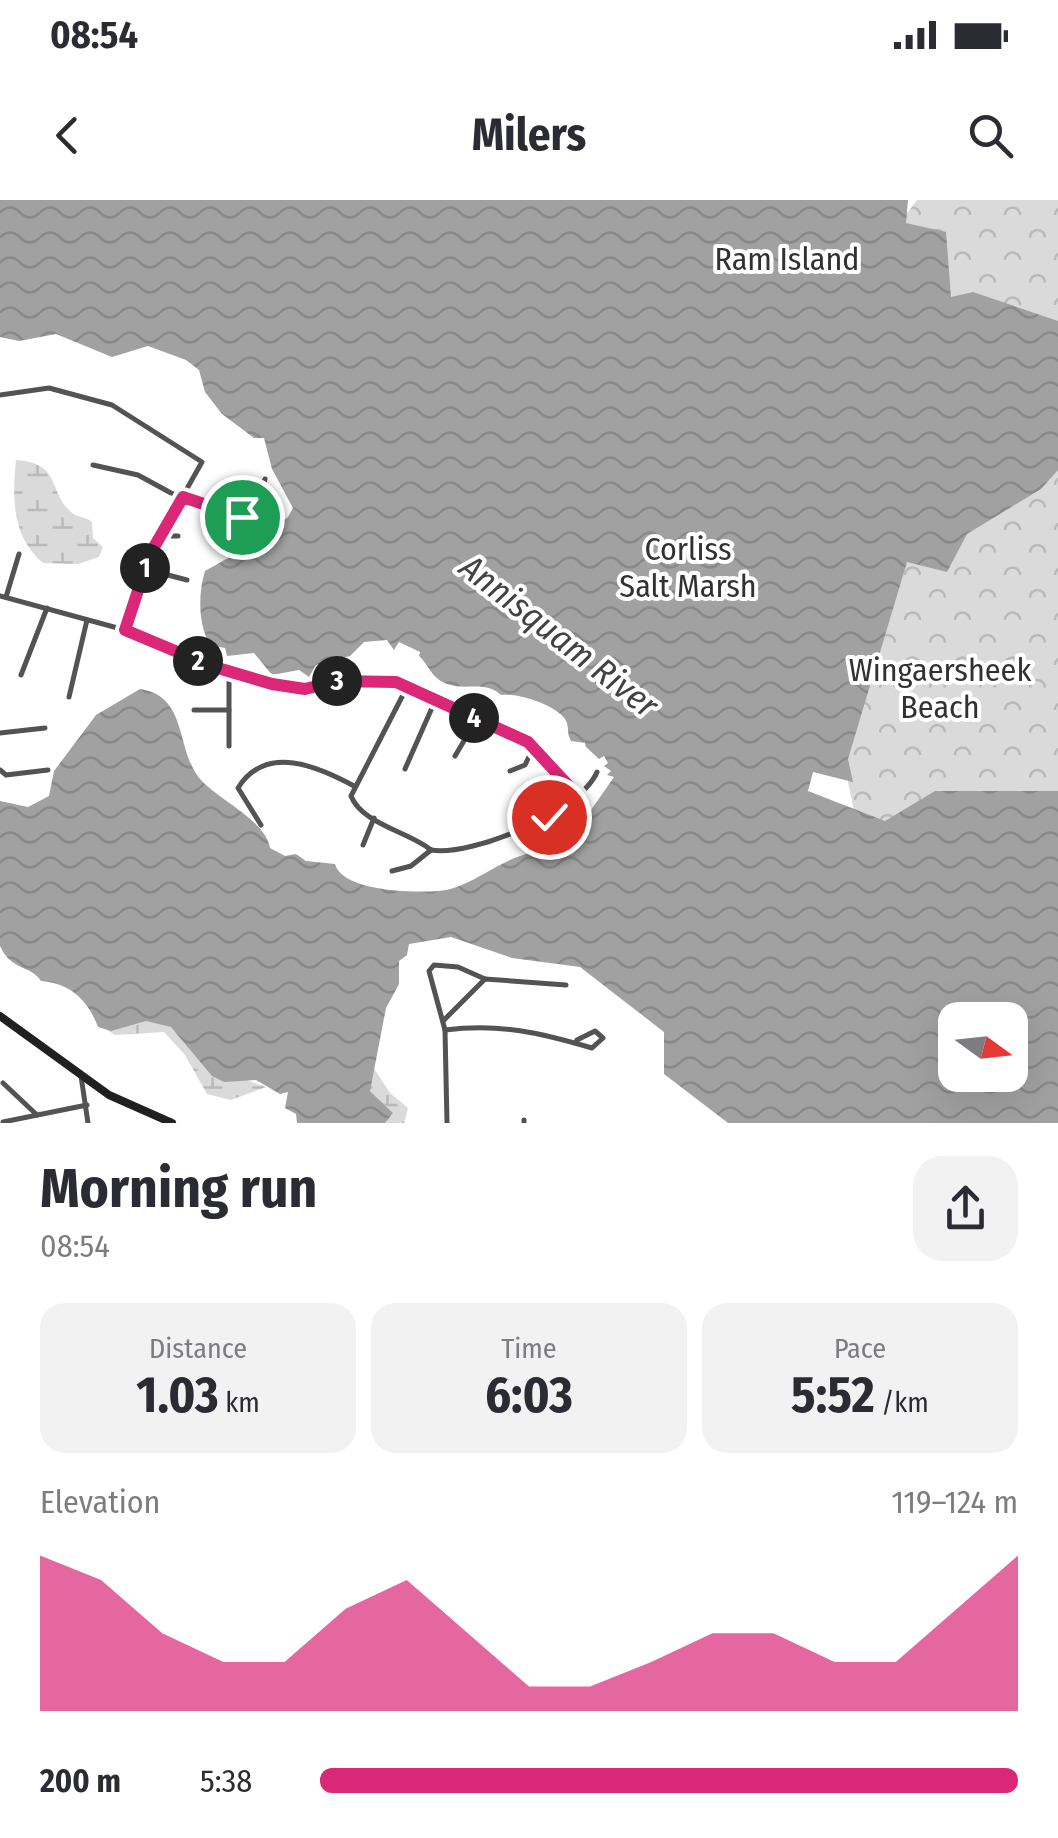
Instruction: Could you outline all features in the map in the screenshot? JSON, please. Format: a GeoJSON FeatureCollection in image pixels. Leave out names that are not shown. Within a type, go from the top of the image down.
{"type":"FeatureCollection","features":[{"type":"Feature","properties":{"kind":"main road"},"geometry":{"type":"LineString","coordinates":[[0,1016],[108,1095],[172,1123]]}},
{"type":"Feature","properties":{"kind":"street"},"geometry":{"type":"LineString","coordinates":[[0,395],[49,388],[112,406],[139,419],[202,462],[144,569],[125,630]]}},
{"type":"Feature","properties":{"kind":"street"},"geometry":{"type":"LineString","coordinates":[[93,465],[138,475],[183,497],[242,517],[257,505],[265,479]]}},
{"type":"Feature","properties":{"kind":"street"},"geometry":{"type":"LineString","coordinates":[[257,505],[272,519]]}},
{"type":"Feature","properties":{"kind":"street"},"geometry":{"type":"LineString","coordinates":[[160,536],[178,536]]}},
{"type":"Feature","properties":{"kind":"street"},"geometry":{"type":"LineString","coordinates":[[19,554],[3,597],[125,630],[228,672],[305,689],[352,680],[396,682],[534,746],[588,809]]}},
{"type":"Feature","properties":{"kind":"street"},"geometry":{"type":"LineString","coordinates":[[144,569],[187,580]]}},
{"type":"Feature","properties":{"kind":"street"},"geometry":{"type":"LineString","coordinates":[[21,675],[47,608]]}},
{"type":"Feature","properties":{"kind":"street"},"geometry":{"type":"LineString","coordinates":[[69,697],[87,620]]}},
{"type":"Feature","properties":{"kind":"street"},"geometry":{"type":"LineString","coordinates":[[228,672],[229,746]]}},
{"type":"Feature","properties":{"kind":"street"},"geometry":{"type":"LineString","coordinates":[[407,688],[354,786],[352,800],[374,818],[432,850]]}},
{"type":"Feature","properties":{"kind":"street"},"geometry":{"type":"LineString","coordinates":[[405,769],[435,701]]}},
{"type":"Feature","properties":{"kind":"street"},"geometry":{"type":"LineString","coordinates":[[194,710],[229,710]]}},
{"type":"Feature","properties":{"kind":"street"},"geometry":{"type":"LineString","coordinates":[[455,756],[477,719]]}},
{"type":"Feature","properties":{"kind":"street"},"geometry":{"type":"LineString","coordinates":[[0,734],[45,728]]}},
{"type":"Feature","properties":{"kind":"street"},"geometry":{"type":"LineString","coordinates":[[510,771],[525,765],[534,746]]}},
{"type":"Feature","properties":{"kind":"street"},"geometry":{"type":"LineString","coordinates":[[262,825],[238,788],[246,778],[273,764],[311,765],[354,786]]}},
{"type":"Feature","properties":{"kind":"street"},"geometry":{"type":"LineString","coordinates":[[0,770],[6,775],[48,770]]}},
{"type":"Feature","properties":{"kind":"street"},"geometry":{"type":"LineString","coordinates":[[392,870],[411,866],[432,850],[536,826],[578,796],[598,772]]}},
{"type":"Feature","properties":{"kind":"street"},"geometry":{"type":"LineString","coordinates":[[363,845],[374,818]]}},
{"type":"Feature","properties":{"kind":"street"},"geometry":{"type":"LineString","coordinates":[[447,1123],[444,1020],[429,975],[434,966],[458,967],[486,979],[528,978],[566,985]]}},
{"type":"Feature","properties":{"kind":"street"},"geometry":{"type":"LineString","coordinates":[[444,1020],[486,979]]}},
{"type":"Feature","properties":{"kind":"street"},"geometry":{"type":"LineString","coordinates":[[445,1030],[500,1026],[577,1040],[592,1048],[603,1038],[594,1031],[577,1040]]}},
{"type":"Feature","properties":{"kind":"street"},"geometry":{"type":"LineString","coordinates":[[81,1076],[88,1123]]}},
{"type":"Feature","properties":{"kind":"street"},"geometry":{"type":"LineString","coordinates":[[3,1084],[37,1115]]}},
{"type":"Feature","properties":{"kind":"street"},"geometry":{"type":"LineString","coordinates":[[3,1122],[86,1105]]}},
{"type":"Feature","properties":{"kind":"green space","name":"Wingaersheek Beach"},"geometry":{"type":"Polygon","coordinates":[[[917,200],[1058,200],[1058,810],[858,829],[766,399],[917,200]]]}},
{"type":"Feature","properties":{"kind":"green space"},"geometry":{"type":"Polygon","coordinates":[[[16,460],[31,462],[48,472],[71,512],[92,522],[93,538],[103,547],[99,557],[78,564],[43,563],[33,553],[16,516],[16,460]]]}},
{"type":"Feature","properties":{"kind":"green space"},"geometry":{"type":"Polygon","coordinates":[[[148,1019],[164,1019],[224,1082],[241,1078],[266,1087],[231,1100],[207,1094],[185,1055],[164,1032],[115,1035],[107,1030],[148,1019]]]}},
{"type":"Feature","properties":{"kind":"green space"},"geometry":{"type":"Polygon","coordinates":[[[373,1067],[390,1093],[408,1108],[404,1123],[385,1123],[392,1112],[368,1089],[373,1067]]]}},
{"type":"Feature","properties":{"kind":"water","name":"Annisquam River"},"geometry":{"type":"Polygon","coordinates":[[[0,200],[908,200],[906,223],[946,232],[951,297],[973,292],[1058,321],[1058,470],[1041,489],[967,534],[947,572],[907,562],[848,759],[853,782],[813,772],[808,791],[885,821],[935,791],[1058,791],[1058,1123],[728,1123],[664,1074],[664,1032],[580,967],[512,958],[451,937],[409,944],[407,955],[399,961],[399,984],[386,1008],[370,1091],[393,1113],[385,1123],[297,1123],[296,1114],[285,1108],[288,1092],[280,1094],[256,1080],[224,1082],[212,1076],[171,1027],[146,1021],[111,1031],[98,1027],[77,995],[61,985],[41,981],[10,960],[0,946],[0,801],[28,807],[49,796],[54,771],[96,715],[140,689],[167,702],[201,780],[251,820],[267,838],[270,848],[285,856],[296,854],[306,861],[335,864],[350,880],[379,888],[438,891],[468,882],[527,854],[561,854],[578,830],[583,831],[588,825],[584,820],[614,777],[607,775],[611,771],[604,766],[608,763],[604,756],[599,759],[585,743],[571,741],[565,719],[553,709],[488,688],[447,684],[434,675],[420,652],[399,642],[394,650],[387,640],[364,642],[350,656],[316,665],[309,677],[299,670],[272,675],[254,653],[227,656],[225,648],[210,645],[200,609],[205,571],[253,544],[288,517],[293,508],[272,469],[264,438],[254,438],[222,414],[205,392],[199,370],[186,360],[148,346],[112,357],[56,334],[19,341],[0,337],[0,200]]]}},
{"type":"Feature","properties":{"kind":"route"},"geometry":{"type":"LineString","coordinates":[[242,517],[183,497],[150,554],[125,630],[211,666],[272,684],[305,689],[337,681],[396,682],[534,746],[578,796],[549,817]]}},
{"type":"Feature","properties":{"kind":"park label","name":"Ram Island"},"geometry":{"type":"Point","coordinates":[787,259]}},
{"type":"Feature","properties":{"kind":"park label","name":"Corliss Salt Marsh"},"geometry":{"type":"Point","coordinates":[688,568]}}]}
